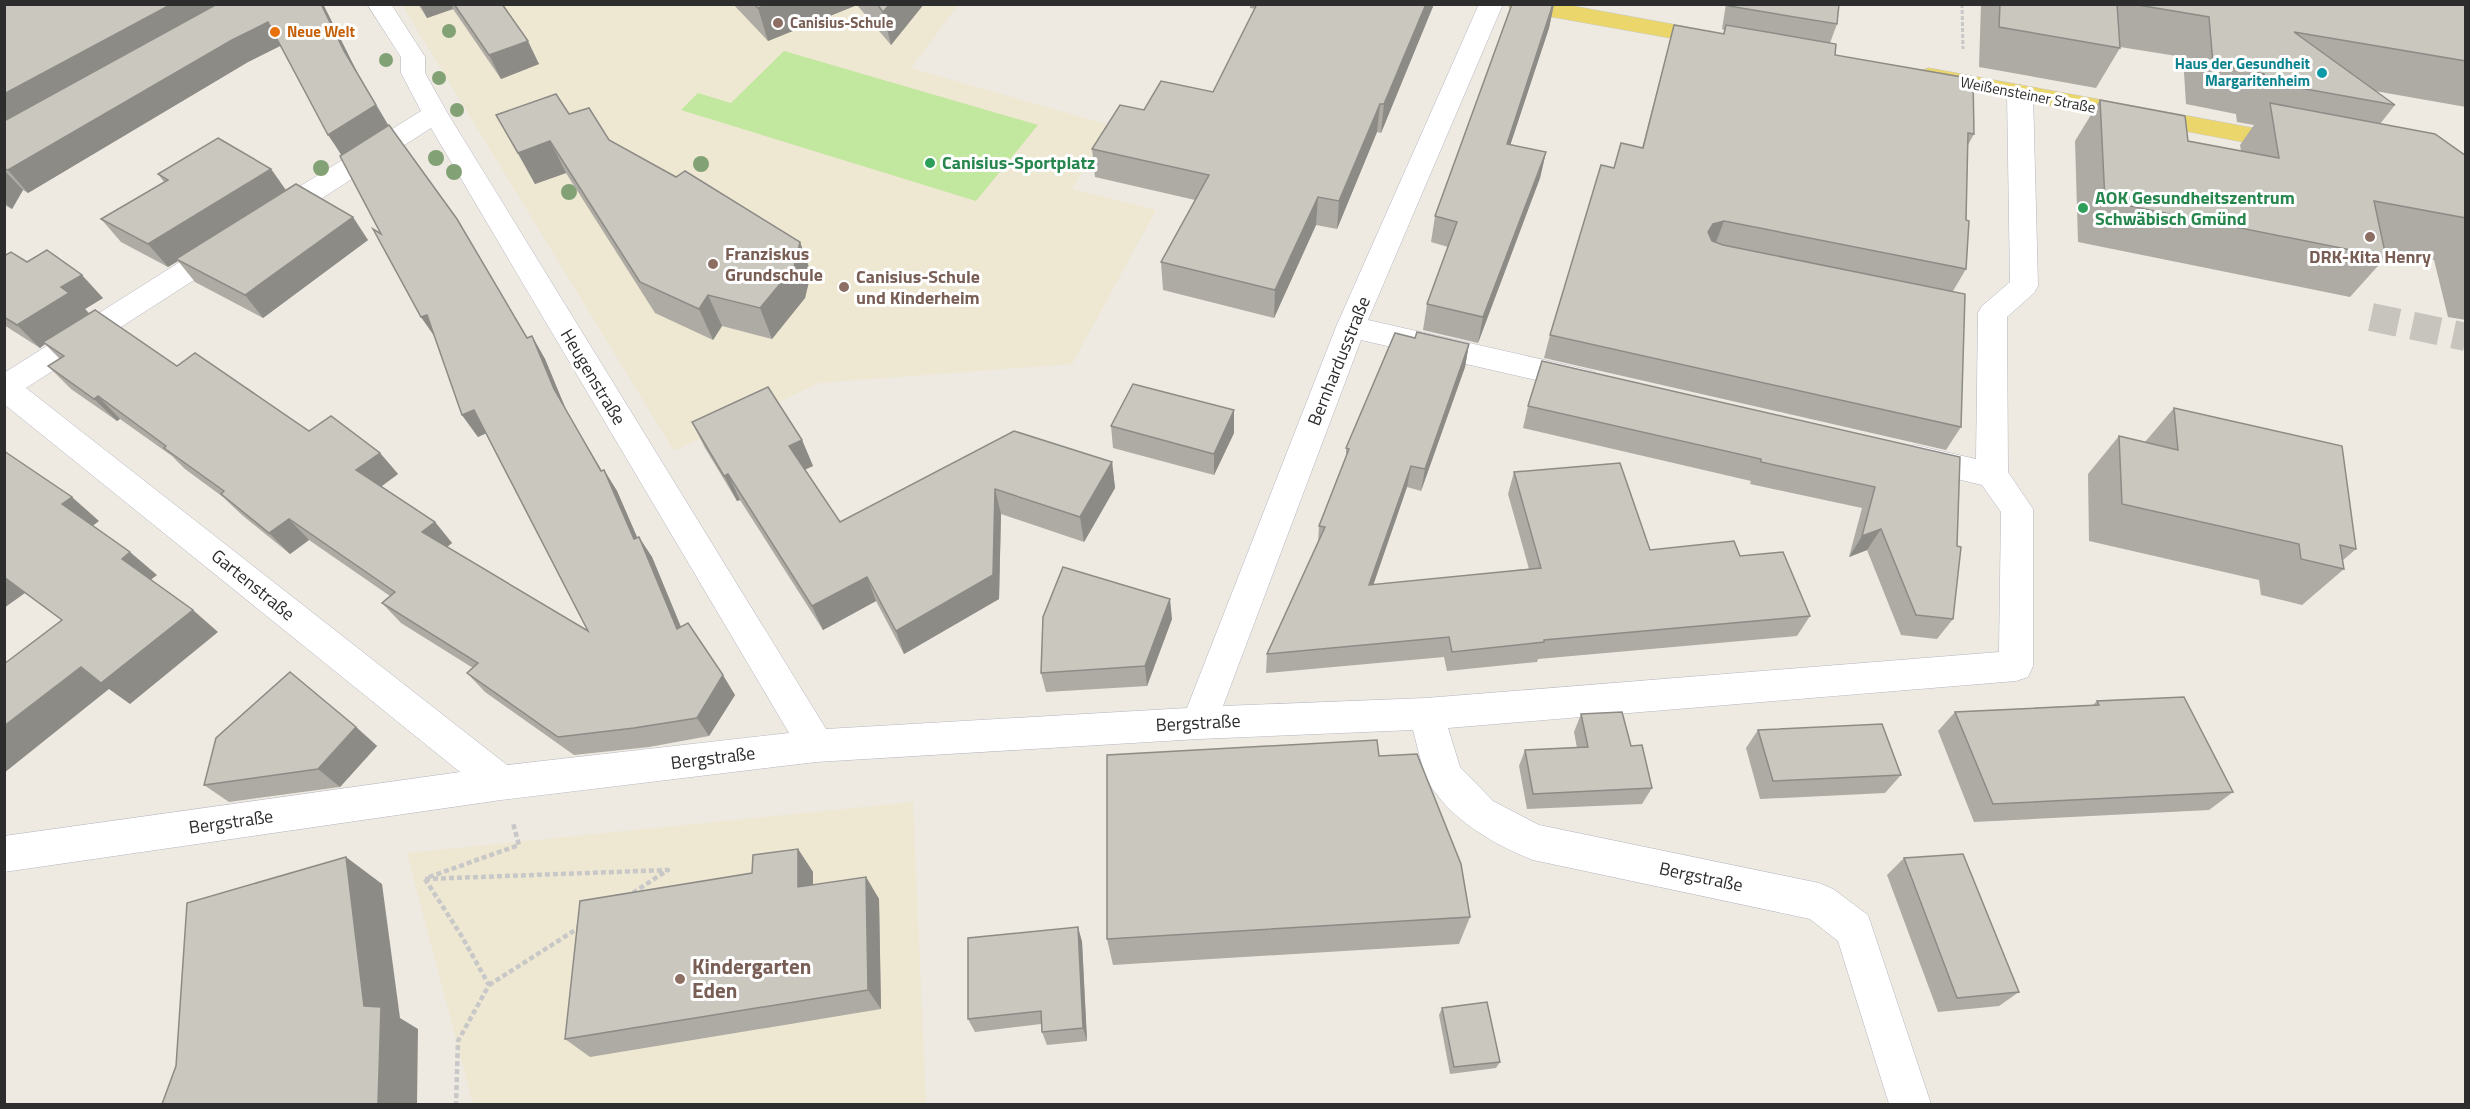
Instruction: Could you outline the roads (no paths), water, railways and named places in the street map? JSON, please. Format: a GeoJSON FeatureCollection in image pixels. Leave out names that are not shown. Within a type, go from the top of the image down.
{"type":"FeatureCollection","features":[{"type":"Feature","properties":{"kind":"main road"},"geometry":{"type":"LineString","coordinates":[[1519,4],[1741,43]]}},
{"type":"Feature","properties":{"kind":"main road","name":"Weißensteiner Straße"},"geometry":{"type":"LineString","coordinates":[[1905,72],[2313,147]]}},
{"type":"Feature","properties":{"kind":"street","name":"Heugenstraße"},"geometry":{"type":"LineString","coordinates":[[379,4],[413,57],[413,73],[435,114],[816,746]]}},
{"type":"Feature","properties":{"kind":"street","name":"Bernhardusstraße"},"geometry":{"type":"LineString","coordinates":[[1199,723],[1352,327],[1491,4]]}},
{"type":"Feature","properties":{"kind":"street"},"geometry":{"type":"LineString","coordinates":[[1887,451],[1992,475],[1981,311],[2024,286],[2020,93]]}},
{"type":"Feature","properties":{"kind":"street"},"geometry":{"type":"LineString","coordinates":[[5,387],[435,114]]}},
{"type":"Feature","properties":{"kind":"street"},"geometry":{"type":"LineString","coordinates":[[1352,327],[1608,386]]}},
{"type":"Feature","properties":{"kind":"street","name":"Gartenstraße"},"geometry":{"type":"LineString","coordinates":[[5,387],[501,783]]}},
{"type":"Feature","properties":{"kind":"street","name":"Bergstraße"},"geometry":{"type":"LineString","coordinates":[[4,854],[501,783],[816,746],[1199,723],[1426,714],[2016,666],[2017,509],[1992,475]]}},
{"type":"Feature","properties":{"kind":"street","name":"Bergstraße"},"geometry":{"type":"LineString","coordinates":[[1426,714],[1445,776],[1480,813],[1533,842],[1819,902],[1854,929],[1910,1104]]}},
{"type":"Feature","properties":{"kind":"tunnel"},"geometry":{"type":"LineString","coordinates":[[2371,317],[2466,337]]}},
{"type":"Feature","properties":{"kind":"place","name":"Canisius-Schule"},"geometry":{"type":"Point","coordinates":[778,23]}},
{"type":"Feature","properties":{"kind":"place","name":"Neue Welt"},"geometry":{"type":"Point","coordinates":[275,32]}},
{"type":"Feature","properties":{"kind":"place","name":"Haus der Gesundheit Margaritenheim"},"geometry":{"type":"Point","coordinates":[2322,73]}},
{"type":"Feature","properties":{"kind":"place","name":"Canisius-Sportplatz"},"geometry":{"type":"Point","coordinates":[930,163]}},
{"type":"Feature","properties":{"kind":"place","name":"AOK Gesundheitszentrum Schwäbisch Gmünd"},"geometry":{"type":"Point","coordinates":[2083,208]}},
{"type":"Feature","properties":{"kind":"place","name":"DRK-Kita Henry"},"geometry":{"type":"Point","coordinates":[2370,237]}},
{"type":"Feature","properties":{"kind":"place","name":"Franziskus Grundschule"},"geometry":{"type":"Point","coordinates":[713,264]}},
{"type":"Feature","properties":{"kind":"place","name":"Canisius-Schule und Kinderheim"},"geometry":{"type":"Point","coordinates":[844,287]}},
{"type":"Feature","properties":{"kind":"place","name":"Kindergarten Eden"},"geometry":{"type":"Point","coordinates":[680,979]}}]}
